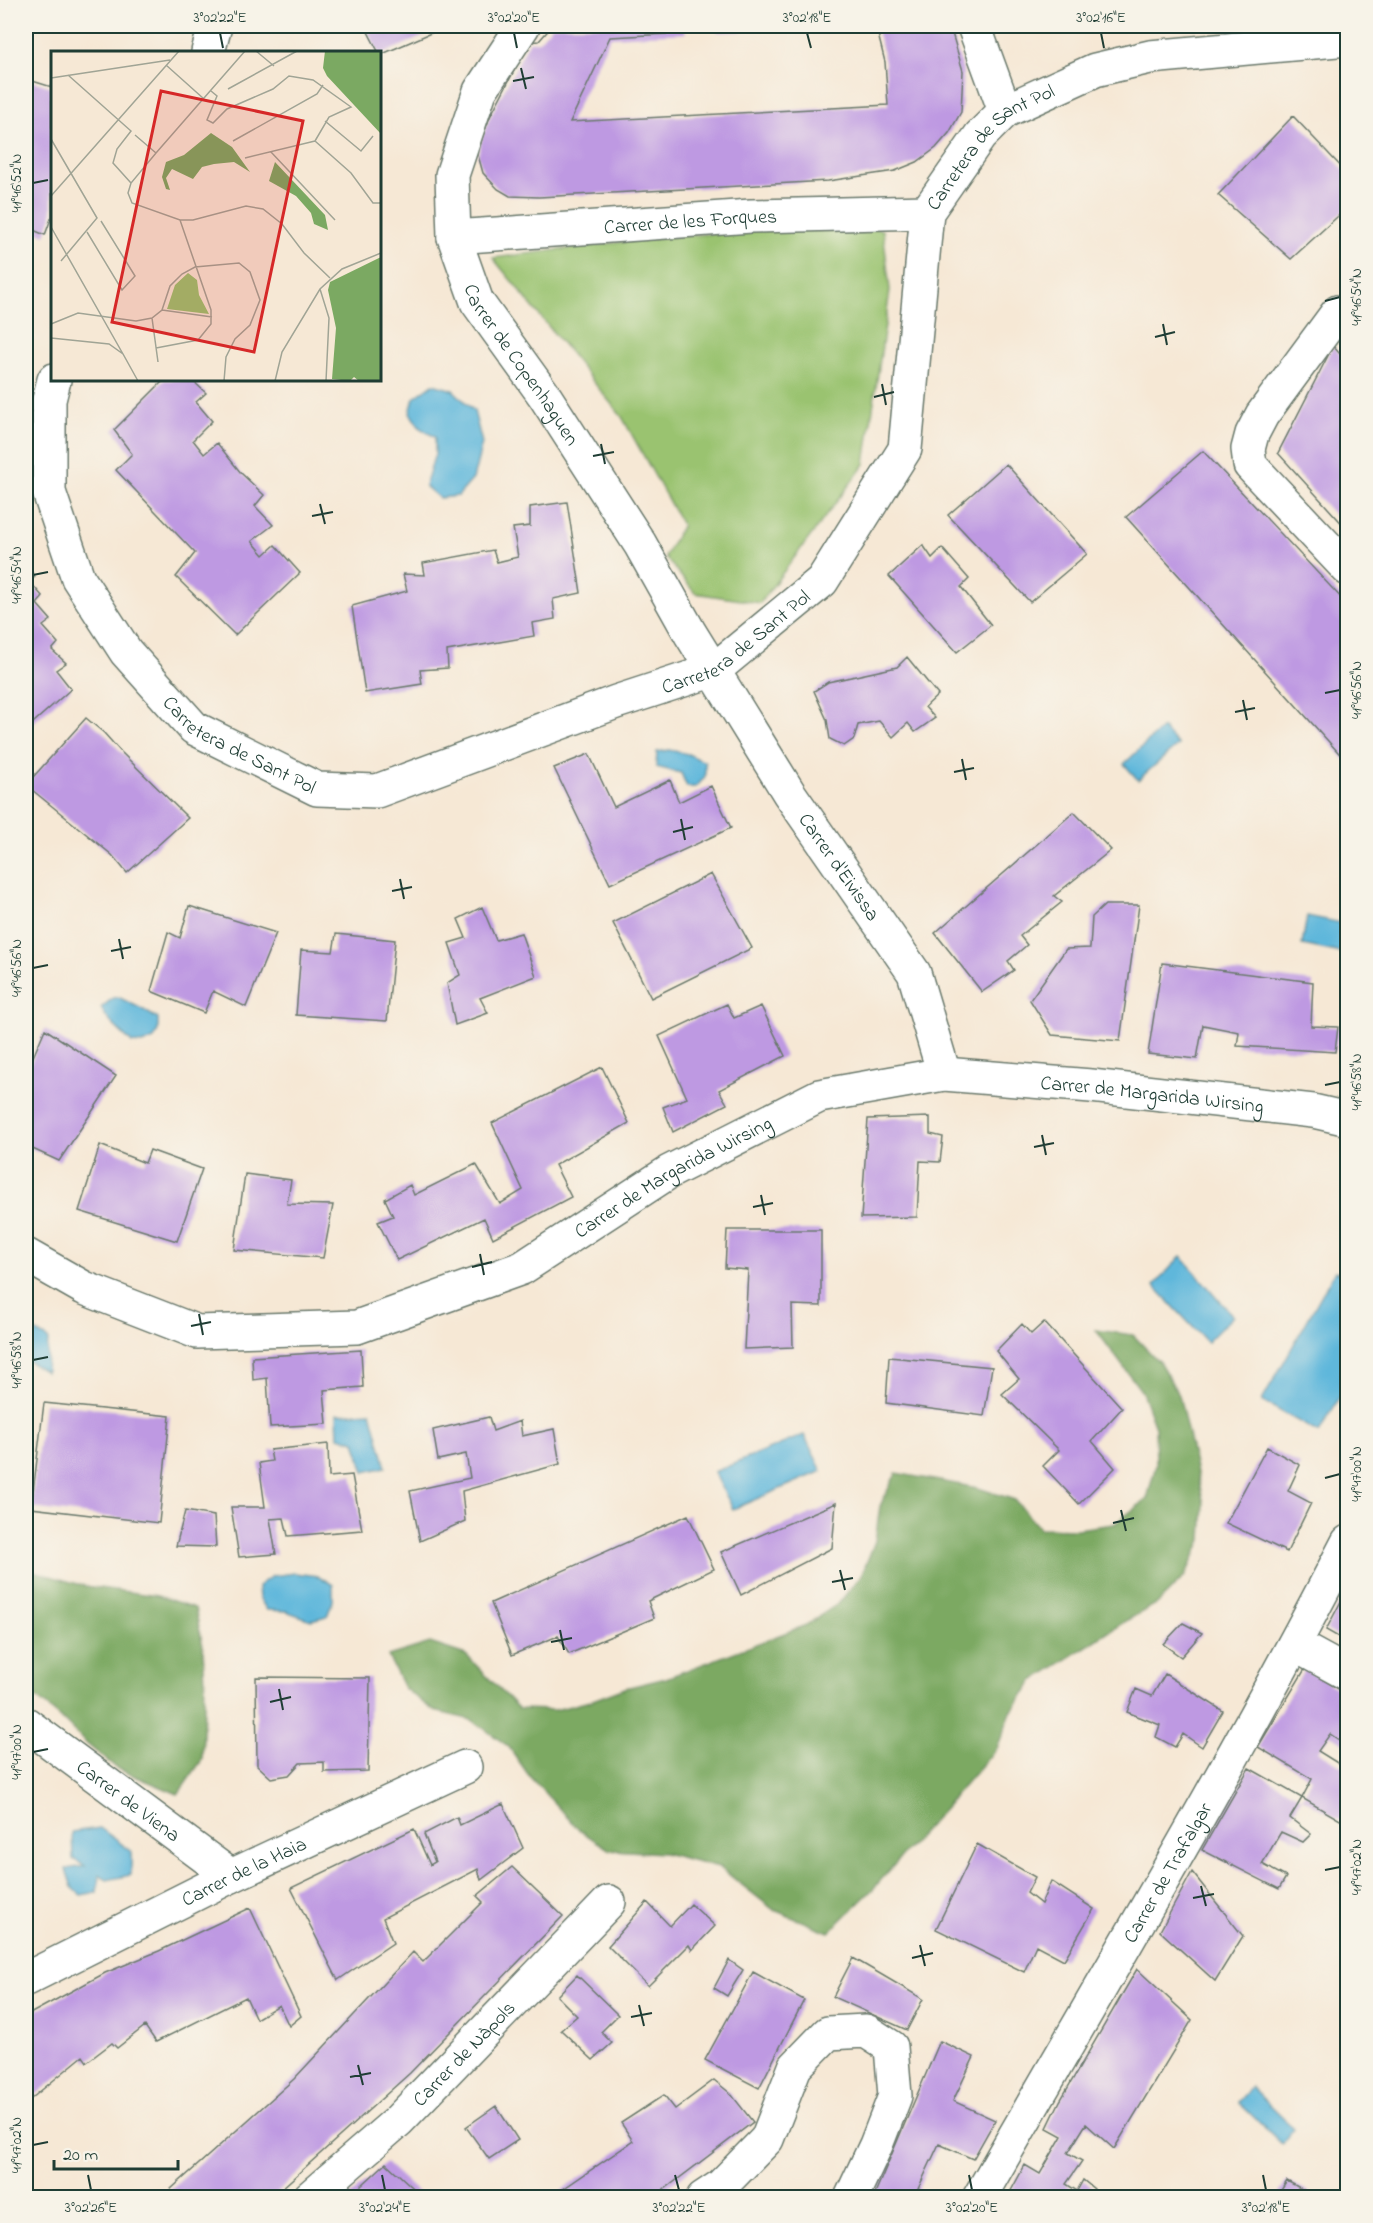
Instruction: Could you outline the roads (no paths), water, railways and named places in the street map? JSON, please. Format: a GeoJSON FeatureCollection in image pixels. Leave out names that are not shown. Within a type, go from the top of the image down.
{"type":"FeatureCollection","features":[{"type":"Feature","properties":{"kind":"street"},"geometry":{"type":"LineString","coordinates":[[208,51],[215,26]]}},
{"type":"Feature","properties":{"kind":"street","name":"Carrer de Copenhaguen"},"geometry":{"type":"LineString","coordinates":[[523,26],[480,91],[452,175],[454,237],[477,302],[544,395],[627,524],[714,670]]}},
{"type":"Feature","properties":{"kind":"street"},"geometry":{"type":"LineString","coordinates":[[974,26],[1005,111]]}},
{"type":"Feature","properties":{"kind":"street","name":"Carretera de Sant Pol"},"geometry":{"type":"LineString","coordinates":[[54,381],[49,400],[49,492],[78,578],[126,652],[194,728],[317,789],[377,790],[605,706],[714,670],[822,581],[905,449],[927,212],[980,136],[1005,111],[1095,70],[1150,57],[1347,39]]}},
{"type":"Feature","properties":{"kind":"street","name":"Carrer de les Forques"},"geometry":{"type":"LineString","coordinates":[[454,237],[751,216],[927,212]]}},
{"type":"Feature","properties":{"kind":"street"},"geometry":{"type":"LineString","coordinates":[[1347,322],[1338,312],[1262,414],[1248,448],[1250,465],[1347,569]]}},
{"type":"Feature","properties":{"kind":"street","name":"Carrer d'Eivissa"},"geometry":{"type":"LineString","coordinates":[[714,670],[789,793],[914,973],[944,1074]]}},
{"type":"Feature","properties":{"kind":"street","name":"Carrer de Margarida Wirsing"},"geometry":{"type":"LineString","coordinates":[[26,1255],[84,1288],[197,1332],[357,1327],[522,1268],[669,1172],[819,1096],[944,1074],[1103,1087],[1313,1111],[1347,1119]]}},
{"type":"Feature","properties":{"kind":"street","name":"Carrer de Trafalgar"},"geometry":{"type":"LineString","coordinates":[[979,2198],[1182,1847],[1294,1645],[1347,1542]]}},
{"type":"Feature","properties":{"kind":"street"},"geometry":{"type":"LineString","coordinates":[[1294,1645],[1347,1674]]}},
{"type":"Feature","properties":{"kind":"street","name":"Carrer de Viena"},"geometry":{"type":"LineString","coordinates":[[26,1724],[231,1876]]}},
{"type":"Feature","properties":{"kind":"street","name":"Carrer de la Haia"},"geometry":{"type":"LineString","coordinates":[[26,1980],[231,1876],[465,1767]]}},
{"type":"Feature","properties":{"kind":"street","name":"Carrer de Nàpols"},"geometry":{"type":"LineString","coordinates":[[309,2198],[398,2121],[609,1902]]}},
{"type":"Feature","properties":{"kind":"street"},"geometry":{"type":"LineString","coordinates":[[704,2198],[721,2186],[767,2139],[795,2067],[828,2033],[866,2031],[891,2047],[895,2096],[876,2145],[851,2198]]}},
{"type":"Feature","properties":{"kind":"water"},"geometry":{"type":"Polygon","coordinates":[[[433,384],[453,390],[474,411],[482,443],[473,479],[458,496],[439,498],[425,486],[435,454],[435,437],[420,428],[410,413],[414,398],[433,384]]]}},
{"type":"Feature","properties":{"kind":"water"},"geometry":{"type":"Polygon","coordinates":[[[1162,728],[1178,745],[1138,780],[1124,764],[1162,728]]]}},
{"type":"Feature","properties":{"kind":"water"},"geometry":{"type":"Polygon","coordinates":[[[669,750],[688,754],[705,762],[705,777],[696,787],[687,787],[681,773],[656,767],[657,752],[669,750]]]}},
{"type":"Feature","properties":{"kind":"water"},"geometry":{"type":"Polygon","coordinates":[[[1307,916],[1347,924],[1347,957],[1346,954],[1302,945],[1307,916]]]}},
{"type":"Feature","properties":{"kind":"water"},"geometry":{"type":"Polygon","coordinates":[[[118,997],[158,1019],[158,1030],[154,1039],[142,1044],[132,1043],[111,1023],[101,1008],[113,998],[118,997]]]}},
{"type":"Feature","properties":{"kind":"water"},"geometry":{"type":"Polygon","coordinates":[[[1181,1256],[1233,1316],[1207,1342],[1154,1286],[1181,1256]]]}},
{"type":"Feature","properties":{"kind":"water"},"geometry":{"type":"Polygon","coordinates":[[[1335,1271],[1347,1278],[1347,1384],[1319,1433],[1262,1401],[1335,1271]]]}},
{"type":"Feature","properties":{"kind":"water"},"geometry":{"type":"Polygon","coordinates":[[[26,1326],[48,1339],[46,1372],[26,1360],[26,1326]]]}},
{"type":"Feature","properties":{"kind":"water"},"geometry":{"type":"Polygon","coordinates":[[[371,1412],[386,1467],[364,1472],[355,1441],[338,1437],[337,1414],[371,1412]]]}},
{"type":"Feature","properties":{"kind":"water"},"geometry":{"type":"Polygon","coordinates":[[[804,1435],[822,1471],[733,1509],[714,1472],[804,1435]]]}},
{"type":"Feature","properties":{"kind":"water"},"geometry":{"type":"Polygon","coordinates":[[[295,1573],[319,1576],[333,1585],[333,1601],[327,1616],[311,1620],[286,1611],[267,1610],[259,1598],[258,1586],[272,1576],[295,1573]]]}},
{"type":"Feature","properties":{"kind":"water"},"geometry":{"type":"Polygon","coordinates":[[[100,1828],[131,1851],[131,1875],[107,1880],[99,1875],[97,1892],[81,1895],[72,1887],[66,1869],[85,1866],[73,1859],[72,1832],[100,1828]]]}},
{"type":"Feature","properties":{"kind":"water"},"geometry":{"type":"Polygon","coordinates":[[[1251,2087],[1294,2129],[1282,2144],[1238,2102],[1251,2087]]]}}]}
